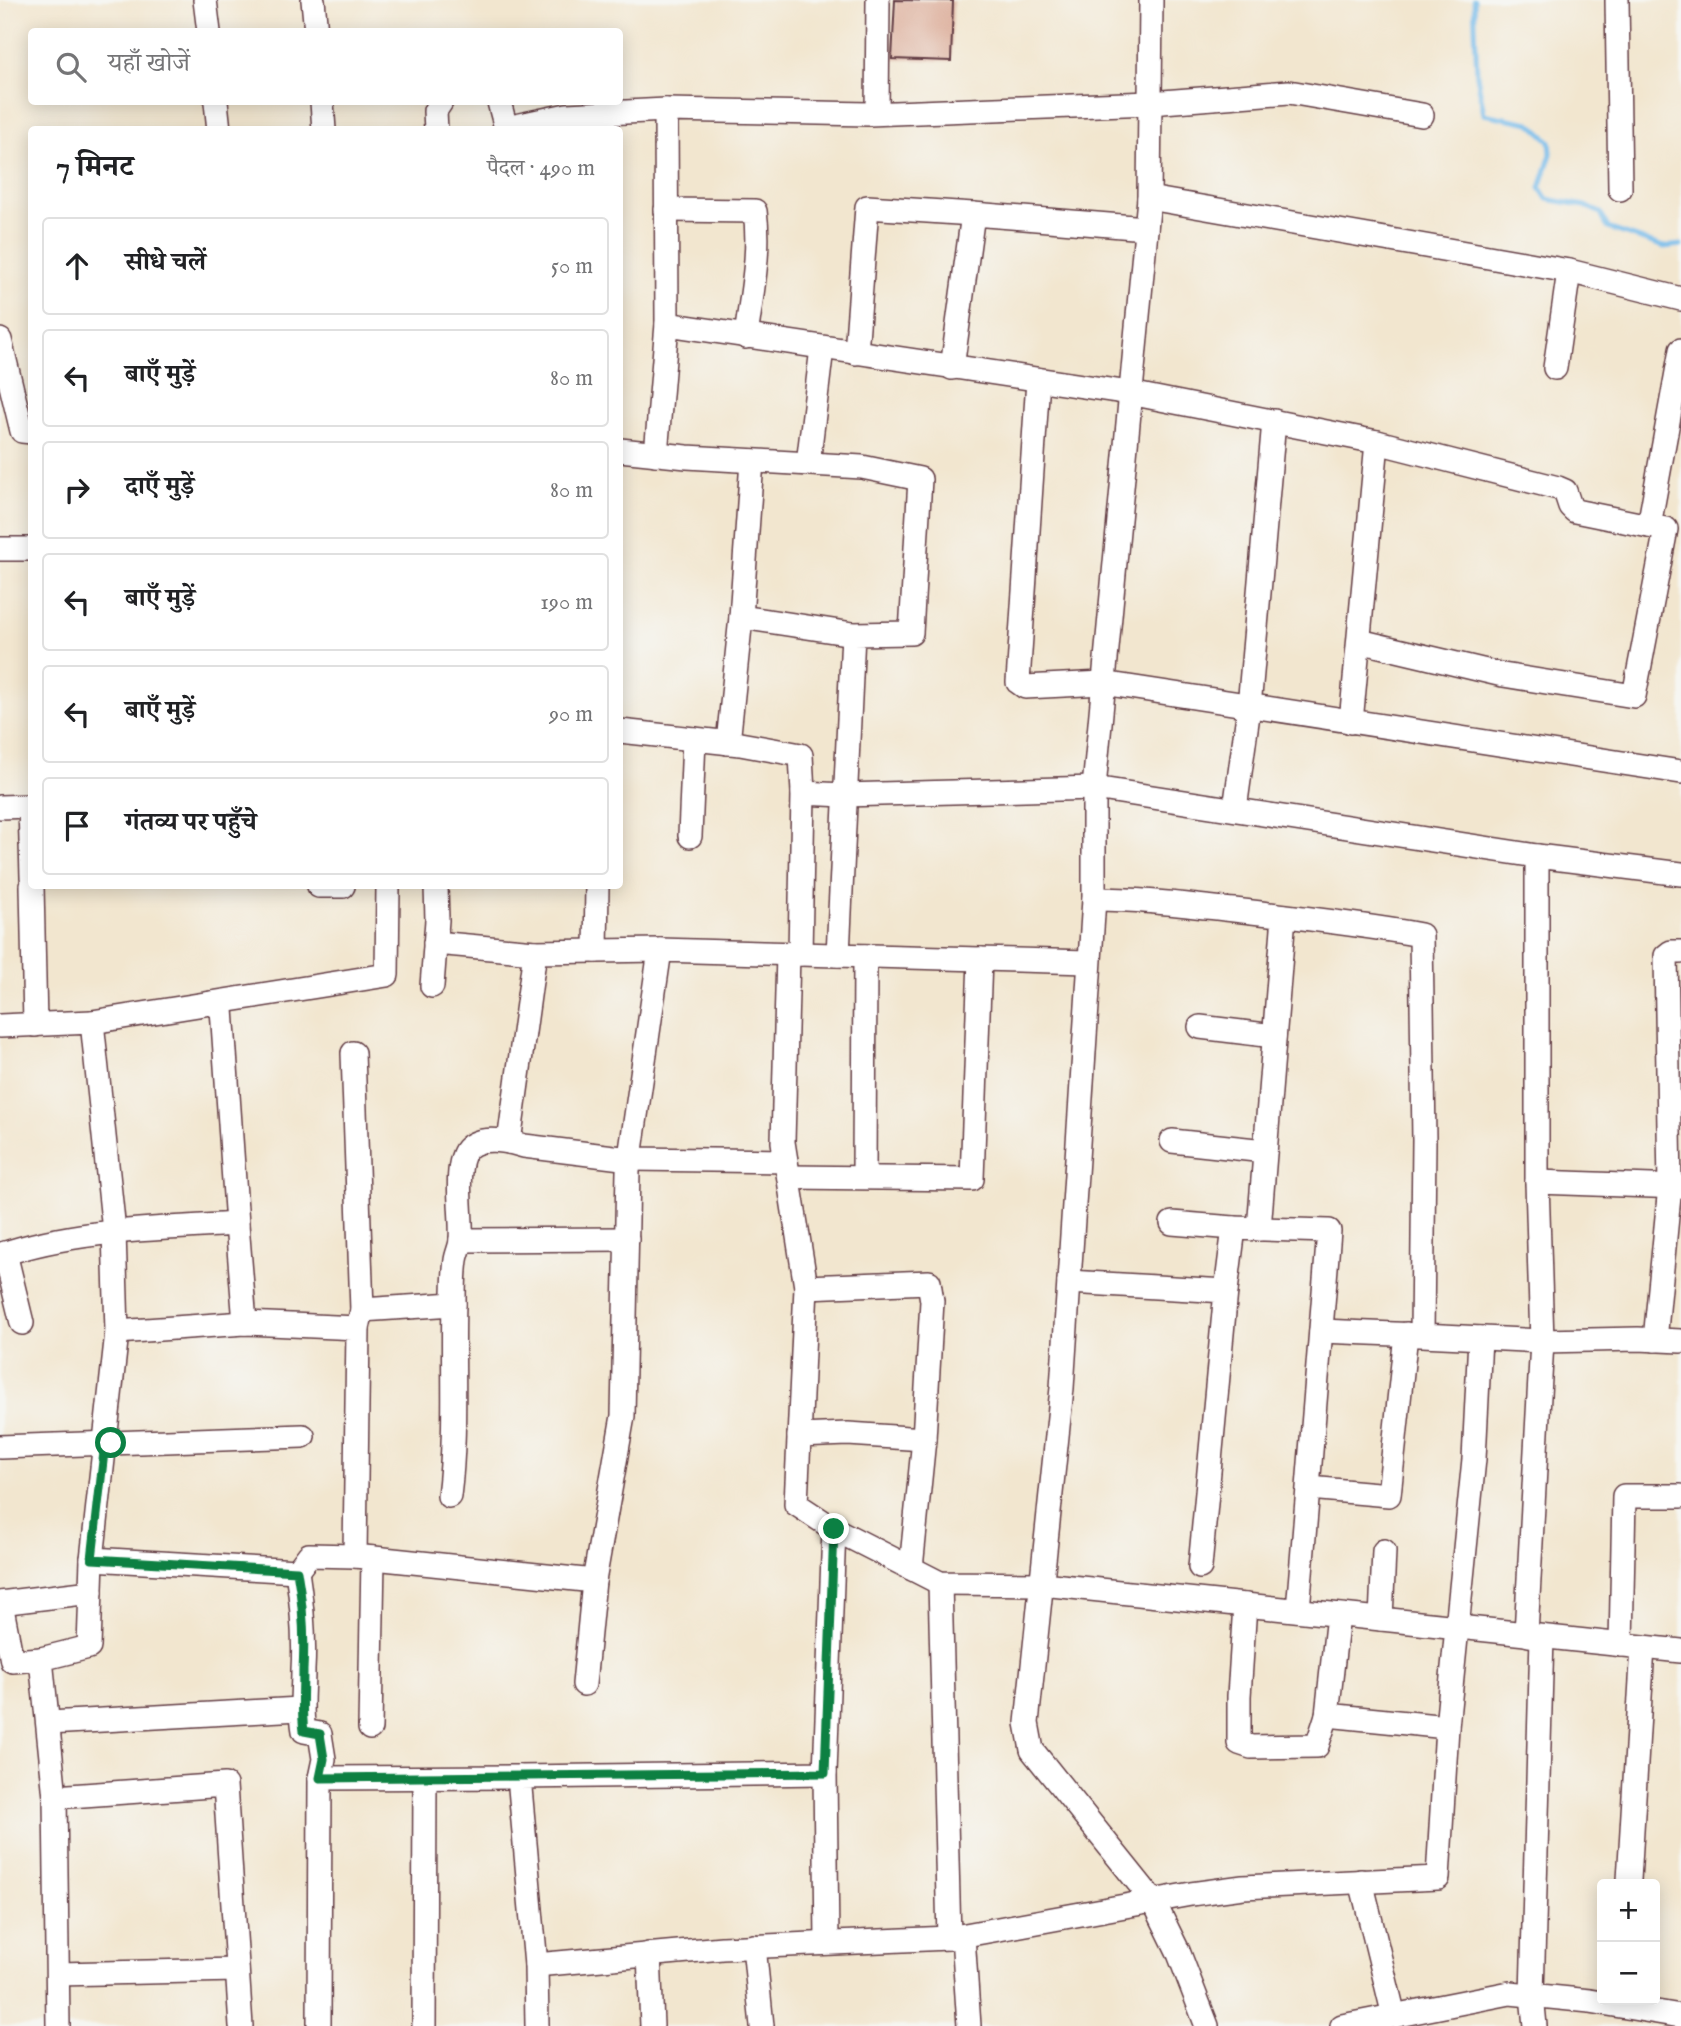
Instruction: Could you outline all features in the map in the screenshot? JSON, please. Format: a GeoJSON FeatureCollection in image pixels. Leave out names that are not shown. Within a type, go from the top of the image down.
{"type":"FeatureCollection","features":[{"type":"Feature","properties":{"kind":"street"},"geometry":{"type":"LineString","coordinates":[[205,0],[208,28]]}},
{"type":"Feature","properties":{"kind":"street"},"geometry":{"type":"LineString","coordinates":[[313,0],[316,28]]}},
{"type":"Feature","properties":{"kind":"street"},"geometry":{"type":"LineString","coordinates":[[877,113],[878,0]]}},
{"type":"Feature","properties":{"kind":"street"},"geometry":{"type":"LineString","coordinates":[[1151,0],[1149,198],[1094,788],[1094,900],[1062,1388],[1027,1723],[1032,1750],[1154,1902],[1178,1951],[1208,2026]]}},
{"type":"Feature","properties":{"kind":"street"},"geometry":{"type":"LineString","coordinates":[[1617,0],[1620,189]]}},
{"type":"Feature","properties":{"kind":"street"},"geometry":{"type":"LineString","coordinates":[[519,126],[567,115],[666,110],[877,113],[1150,103],[1289,92],[1422,115]]}},
{"type":"Feature","properties":{"kind":"street"},"geometry":{"type":"LineString","coordinates":[[216,105],[219,126]]}},
{"type":"Feature","properties":{"kind":"street"},"geometry":{"type":"LineString","coordinates":[[322,105],[324,126]]}},
{"type":"Feature","properties":{"kind":"street"},"geometry":{"type":"LineString","coordinates":[[436,126],[435,111],[440,105]]}},
{"type":"Feature","properties":{"kind":"street"},"geometry":{"type":"LineString","coordinates":[[500,105],[505,126]]}},
{"type":"Feature","properties":{"kind":"street"},"geometry":{"type":"LineString","coordinates":[[656,454],[667,324],[666,110]]}},
{"type":"Feature","properties":{"kind":"street"},"geometry":{"type":"LineString","coordinates":[[1149,198],[1569,271],[1681,299]]}},
{"type":"Feature","properties":{"kind":"street"},"geometry":{"type":"LineString","coordinates":[[856,353],[867,207],[1146,229]]}},
{"type":"Feature","properties":{"kind":"street"},"geometry":{"type":"LineString","coordinates":[[666,209],[755,211],[755,261],[746,337]]}},
{"type":"Feature","properties":{"kind":"street"},"geometry":{"type":"LineString","coordinates":[[952,368],[973,214]]}},
{"type":"Feature","properties":{"kind":"street"},"geometry":{"type":"LineString","coordinates":[[1555,368],[1569,271]]}},
{"type":"Feature","properties":{"kind":"street"},"geometry":{"type":"LineString","coordinates":[[667,324],[1130,393],[1377,442],[1558,488],[1565,491],[1570,506],[1575,511],[1666,529],[1634,696],[1503,676],[1359,641]]}},
{"type":"Feature","properties":{"kind":"street"},"geometry":{"type":"LineString","coordinates":[[0,340],[18,432]]}},
{"type":"Feature","properties":{"kind":"street"},"geometry":{"type":"LineString","coordinates":[[808,464],[822,348]]}},
{"type":"Feature","properties":{"kind":"street"},"geometry":{"type":"LineString","coordinates":[[1649,526],[1681,350]]}},
{"type":"Feature","properties":{"kind":"street"},"geometry":{"type":"LineString","coordinates":[[1038,380],[1018,682],[1025,687],[1103,683],[1681,772]]}},
{"type":"Feature","properties":{"kind":"street"},"geometry":{"type":"LineString","coordinates":[[1235,809],[1249,707],[1274,421]]}},
{"type":"Feature","properties":{"kind":"street"},"geometry":{"type":"LineString","coordinates":[[1352,722],[1377,442]]}},
{"type":"Feature","properties":{"kind":"street"},"geometry":{"type":"LineString","coordinates":[[623,450],[862,467],[920,479],[911,633],[853,634],[741,617]]}},
{"type":"Feature","properties":{"kind":"street"},"geometry":{"type":"LineString","coordinates":[[728,743],[741,617],[752,461]]}},
{"type":"Feature","properties":{"kind":"street"},"geometry":{"type":"LineString","coordinates":[[0,549],[28,549]]}},
{"type":"Feature","properties":{"kind":"street"},"geometry":{"type":"LineString","coordinates":[[838,955],[853,634]]}},
{"type":"Feature","properties":{"kind":"street"},"geometry":{"type":"LineString","coordinates":[[623,731],[728,743],[801,755],[803,793],[783,1142],[806,1287],[796,1504],[834,1529],[940,1583],[1042,1584],[1681,1651]]}},
{"type":"Feature","properties":{"kind":"street"},"geometry":{"type":"LineString","coordinates":[[690,836],[694,739]]}},
{"type":"Feature","properties":{"kind":"street"},"geometry":{"type":"LineString","coordinates":[[803,793],[844,795],[1094,788],[1537,856],[1681,874]]}},
{"type":"Feature","properties":{"kind":"street"},"geometry":{"type":"LineString","coordinates":[[0,807],[28,806]]}},
{"type":"Feature","properties":{"kind":"street"},"geometry":{"type":"LineString","coordinates":[[1535,2026],[1532,1995],[1534,1635],[1542,1341],[1537,1182],[1537,856]]}},
{"type":"Feature","properties":{"kind":"street"},"geometry":{"type":"LineString","coordinates":[[32,889],[35,1025]]}},
{"type":"Feature","properties":{"kind":"street"},"geometry":{"type":"LineString","coordinates":[[0,1026],[92,1022],[387,975],[388,889]]}},
{"type":"Feature","properties":{"kind":"street"},"geometry":{"type":"LineString","coordinates":[[432,986],[436,889]]}},
{"type":"Feature","properties":{"kind":"street"},"geometry":{"type":"LineString","coordinates":[[596,951],[597,889]]}},
{"type":"Feature","properties":{"kind":"street"},"geometry":{"type":"LineString","coordinates":[[1094,900],[1131,900],[1348,922],[1421,935],[1424,1140],[1414,1335],[1389,1494],[1309,1488]]}},
{"type":"Feature","properties":{"kind":"street"},"geometry":{"type":"LineString","coordinates":[[1259,1229],[1284,916]]}},
{"type":"Feature","properties":{"kind":"street"},"geometry":{"type":"LineString","coordinates":[[435,943],[535,952],[660,950],[1088,962]]}},
{"type":"Feature","properties":{"kind":"street"},"geometry":{"type":"LineString","coordinates":[[584,1685],[594,1581],[622,1416],[630,1158],[660,950]]}},
{"type":"Feature","properties":{"kind":"street"},"geometry":{"type":"LineString","coordinates":[[509,1142],[535,952]]}},
{"type":"Feature","properties":{"kind":"street"},"geometry":{"type":"LineString","coordinates":[[1655,1340],[1676,1186],[1665,966],[1666,956],[1671,952],[1681,952]]}},
{"type":"Feature","properties":{"kind":"street"},"geometry":{"type":"LineString","coordinates":[[864,1177],[865,956]]}},
{"type":"Feature","properties":{"kind":"street"},"geometry":{"type":"LineString","coordinates":[[449,1496],[454,1459],[454,1304],[456,1260],[461,1240],[460,1168],[465,1152],[481,1142],[509,1142],[630,1158],[864,1177],[972,1179],[980,959]]}},
{"type":"Feature","properties":{"kind":"street"},"geometry":{"type":"LineString","coordinates":[[211,1003],[222,1009],[244,1324]]}},
{"type":"Feature","properties":{"kind":"street"},"geometry":{"type":"LineString","coordinates":[[91,1592],[1,1603],[12,1661],[41,1658],[89,1647],[91,1592],[92,1559],[117,1332],[114,1231],[92,1022]]}},
{"type":"Feature","properties":{"kind":"street"},"geometry":{"type":"LineString","coordinates":[[1200,1027],[1274,1035]]}},
{"type":"Feature","properties":{"kind":"street"},"geometry":{"type":"LineString","coordinates":[[353,1053],[370,1728]]}},
{"type":"Feature","properties":{"kind":"street"},"geometry":{"type":"LineString","coordinates":[[1172,1141],[1265,1151]]}},
{"type":"Feature","properties":{"kind":"street"},"geometry":{"type":"LineString","coordinates":[[1537,1182],[1676,1186]]}},
{"type":"Feature","properties":{"kind":"street"},"geometry":{"type":"LineString","coordinates":[[1172,1223],[1329,1231],[1298,1610]]}},
{"type":"Feature","properties":{"kind":"street"},"geometry":{"type":"LineString","coordinates":[[22,1323],[3,1254],[26,1246],[114,1231],[237,1224]]}},
{"type":"Feature","properties":{"kind":"street"},"geometry":{"type":"LineString","coordinates":[[1200,1567],[1234,1228]]}},
{"type":"Feature","properties":{"kind":"street"},"geometry":{"type":"LineString","coordinates":[[461,1240],[627,1239]]}},
{"type":"Feature","properties":{"kind":"street"},"geometry":{"type":"LineString","coordinates":[[806,1287],[929,1282],[932,1301],[924,1438],[911,1568]]}},
{"type":"Feature","properties":{"kind":"street"},"geometry":{"type":"LineString","coordinates":[[1069,1282],[1226,1291]]}},
{"type":"Feature","properties":{"kind":"street"},"geometry":{"type":"LineString","coordinates":[[117,1332],[360,1319],[454,1304]]}},
{"type":"Feature","properties":{"kind":"street"},"geometry":{"type":"LineString","coordinates":[[1321,1331],[1542,1341],[1681,1341]]}},
{"type":"Feature","properties":{"kind":"street"},"geometry":{"type":"LineString","coordinates":[[536,1965],[754,1946],[956,1937],[1243,1887],[1438,1878],[1447,1727],[1474,1460],[1480,1338]]}},
{"type":"Feature","properties":{"kind":"street"},"geometry":{"type":"LineString","coordinates":[[799,1436],[848,1434],[924,1438]]}},
{"type":"Feature","properties":{"kind":"street"},"geometry":{"type":"LineString","coordinates":[[0,1447],[303,1436]]}},
{"type":"Feature","properties":{"kind":"street"},"geometry":{"type":"LineString","coordinates":[[1629,1879],[1632,1646],[1624,1496],[1681,1496]]}},
{"type":"Feature","properties":{"kind":"street"},"geometry":{"type":"LineString","coordinates":[[827,1943],[825,1773],[834,1529]]}},
{"type":"Feature","properties":{"kind":"street"},"geometry":{"type":"LineString","coordinates":[[1381,1619],[1384,1551]]}},
{"type":"Feature","properties":{"kind":"street"},"geometry":{"type":"LineString","coordinates":[[319,2026],[320,1778],[324,1759],[320,1734],[304,1731],[300,1709],[303,1604],[297,1571],[309,1555],[364,1557],[594,1581]]}},
{"type":"Feature","properties":{"kind":"street"},"geometry":{"type":"LineString","coordinates":[[92,1559],[297,1571]]}},
{"type":"Feature","properties":{"kind":"street"},"geometry":{"type":"LineString","coordinates":[[940,1583],[956,1937],[969,2026]]}},
{"type":"Feature","properties":{"kind":"street"},"geometry":{"type":"LineString","coordinates":[[1245,1605],[1239,1743],[1251,1747],[1317,1746],[1327,1715],[1338,1615]]}},
{"type":"Feature","properties":{"kind":"street"},"geometry":{"type":"LineString","coordinates":[[41,1658],[55,1797],[58,2026]]}},
{"type":"Feature","properties":{"kind":"street"},"geometry":{"type":"LineString","coordinates":[[49,1723],[300,1709]]}},
{"type":"Feature","properties":{"kind":"street"},"geometry":{"type":"LineString","coordinates":[[1327,1715],[1447,1727]]}},
{"type":"Feature","properties":{"kind":"street"},"geometry":{"type":"LineString","coordinates":[[320,1778],[825,1773]]}},
{"type":"Feature","properties":{"kind":"street"},"geometry":{"type":"LineString","coordinates":[[519,1777],[536,1965],[537,2026]]}},
{"type":"Feature","properties":{"kind":"street"},"geometry":{"type":"LineString","coordinates":[[424,2026],[425,1778]]}},
{"type":"Feature","properties":{"kind":"street"},"geometry":{"type":"LineString","coordinates":[[55,1797],[225,1785],[241,2026]]}},
{"type":"Feature","properties":{"kind":"street"},"geometry":{"type":"LineString","coordinates":[[1361,1881],[1394,2017]]}},
{"type":"Feature","properties":{"kind":"street"},"geometry":{"type":"LineString","coordinates":[[754,1946],[762,2026]]}},
{"type":"Feature","properties":{"kind":"street"},"geometry":{"type":"LineString","coordinates":[[649,1954],[652,2026]]}},
{"type":"Feature","properties":{"kind":"street"},"geometry":{"type":"LineString","coordinates":[[58,1975],[237,1970]]}},
{"type":"Feature","properties":{"kind":"street"},"geometry":{"type":"LineString","coordinates":[[1342,2026],[1510,1993],[1590,2001],[1681,2016]]}},
{"type":"Feature","properties":{"kind":"building"},"geometry":{"type":"Polygon","coordinates":[[[895,0],[953,1],[951,61],[892,59],[895,0]]]}},
{"type":"Feature","properties":{"kind":"waterway"},"geometry":{"type":"LineString","coordinates":[[1474,0],[1477,75],[1484,114],[1530,123],[1550,141],[1551,154],[1540,188],[1547,199],[1585,206],[1601,213],[1608,228],[1664,247],[1681,245]]}},
{"type":"Feature","properties":{"kind":"route"},"geometry":{"type":"LineString","coordinates":[[111,1443],[105,1443],[92,1559],[297,1571],[303,1604],[300,1709],[304,1731],[320,1734],[324,1759],[320,1778],[825,1773],[834,1529]]}}]}
